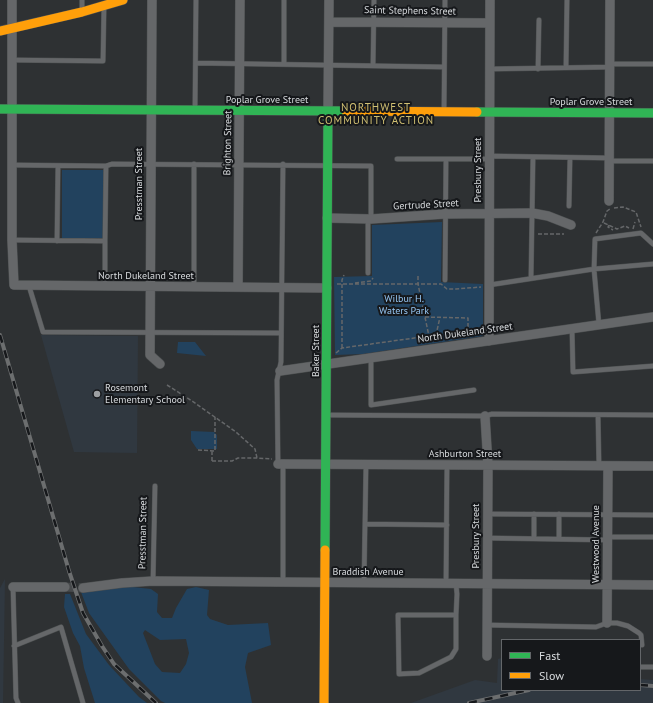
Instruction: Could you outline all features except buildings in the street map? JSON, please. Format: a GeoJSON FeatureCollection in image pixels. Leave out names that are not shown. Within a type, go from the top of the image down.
{"type":"FeatureCollection","features":[{"type":"Feature","properties":{"kind":"street"},"geometry":{"type":"LineString","coordinates":[[12,0],[12,240]]}},
{"type":"Feature","properties":{"kind":"street"},"geometry":{"type":"LineString","coordinates":[[0,31],[82,12],[123,0]]}},
{"type":"Feature","properties":{"kind":"street","name":"Presstman Street"},"geometry":{"type":"LineString","coordinates":[[152,0],[150,355],[160,364]]}},
{"type":"Feature","properties":{"kind":"street","name":"Brighton Street"},"geometry":{"type":"LineString","coordinates":[[238,287],[240,0]]}},
{"type":"Feature","properties":{"kind":"street","name":"Baker Street"},"geometry":{"type":"LineString","coordinates":[[324,703],[326,363],[331,286],[327,218],[329,0]]}},
{"type":"Feature","properties":{"kind":"street","name":"Presbury Street"},"geometry":{"type":"LineString","coordinates":[[489,341],[485,286],[490,158],[490,0]]}},
{"type":"Feature","properties":{"kind":"street"},"geometry":{"type":"LineString","coordinates":[[609,202],[610,0]]}},
{"type":"Feature","properties":{"kind":"street","name":"Saint Stephens Street"},"geometry":{"type":"LineString","coordinates":[[329,22],[490,23]]}},
{"type":"Feature","properties":{"kind":"street","name":"Poplar Grove Street"},"geometry":{"type":"LineString","coordinates":[[0,109],[653,113]]}},
{"type":"Feature","properties":{"kind":"street","name":"Gertrude Street"},"geometry":{"type":"LineString","coordinates":[[327,218],[532,213],[548,216],[571,225]]}},
{"type":"Feature","properties":{"kind":"street","name":"North Dukeland Street"},"geometry":{"type":"LineString","coordinates":[[12,240],[14,285],[282,288],[331,286]]}},
{"type":"Feature","properties":{"kind":"street","name":"North Dukeland Street"},"geometry":{"type":"LineString","coordinates":[[280,371],[326,363],[653,318]]}},
{"type":"Feature","properties":{"kind":"street","name":"Presbury Street"},"geometry":{"type":"LineString","coordinates":[[485,416],[488,465],[487,656]]}},
{"type":"Feature","properties":{"kind":"street","name":"Ashburton Street"},"geometry":{"type":"LineString","coordinates":[[278,462],[326,464],[653,466]]}},
{"type":"Feature","properties":{"kind":"street","name":"Westwood Avenue"},"geometry":{"type":"LineString","coordinates":[[603,466],[608,514],[607,623]]}},
{"type":"Feature","properties":{"kind":"street","name":"Braddish Avenue"},"geometry":{"type":"LineString","coordinates":[[83,588],[153,581],[653,585]]}},
{"type":"Feature","properties":{"kind":"street"},"geometry":{"type":"LineString","coordinates":[[13,587],[66,587]]}},
{"type":"Feature","properties":{"kind":"lane"},"geometry":{"type":"LineString","coordinates":[[82,0],[82,12]]}},
{"type":"Feature","properties":{"kind":"lane"},"geometry":{"type":"LineString","coordinates":[[195,110],[196,0]]}},
{"type":"Feature","properties":{"kind":"lane"},"geometry":{"type":"LineString","coordinates":[[284,0],[284,64]]}},
{"type":"Feature","properties":{"kind":"lane"},"geometry":{"type":"LineString","coordinates":[[373,66],[374,0]]}},
{"type":"Feature","properties":{"kind":"lane"},"geometry":{"type":"LineString","coordinates":[[444,112],[445,0]]}},
{"type":"Feature","properties":{"kind":"lane"},"geometry":{"type":"LineString","coordinates":[[566,67],[567,0]]}},
{"type":"Feature","properties":{"kind":"lane"},"geometry":{"type":"LineString","coordinates":[[12,60],[103,61],[104,6]]}},
{"type":"Feature","properties":{"kind":"lane"},"geometry":{"type":"LineString","coordinates":[[538,69],[539,20]]}},
{"type":"Feature","properties":{"kind":"lane"},"geometry":{"type":"LineString","coordinates":[[196,63],[444,67]]}},
{"type":"Feature","properties":{"kind":"lane"},"geometry":{"type":"LineString","coordinates":[[490,69],[538,69],[653,64]]}},
{"type":"Feature","properties":{"kind":"lane"},"geometry":{"type":"LineString","coordinates":[[396,159],[533,157],[653,161]]}},
{"type":"Feature","properties":{"kind":"lane"},"geometry":{"type":"LineString","coordinates":[[532,278],[533,157]]}},
{"type":"Feature","properties":{"kind":"lane"},"geometry":{"type":"LineString","coordinates":[[569,206],[570,158]]}},
{"type":"Feature","properties":{"kind":"lane"},"geometry":{"type":"LineString","coordinates":[[444,280],[446,159]]}},
{"type":"Feature","properties":{"kind":"lane"},"geometry":{"type":"LineString","coordinates":[[12,165],[106,166],[112,164],[328,164],[371,166],[368,273]]}},
{"type":"Feature","properties":{"kind":"lane"},"geometry":{"type":"LineString","coordinates":[[194,164],[194,287]]}},
{"type":"Feature","properties":{"kind":"lane"},"geometry":{"type":"LineString","coordinates":[[283,164],[282,333],[280,371],[277,380],[278,462],[283,583]]}},
{"type":"Feature","properties":{"kind":"lane"},"geometry":{"type":"LineString","coordinates":[[57,241],[58,166]]}},
{"type":"Feature","properties":{"kind":"lane"},"geometry":{"type":"LineString","coordinates":[[105,287],[106,166]]}},
{"type":"Feature","properties":{"kind":"lane"},"geometry":{"type":"LineString","coordinates":[[599,325],[594,269],[594,242],[597,238],[641,233],[653,244]]}},
{"type":"Feature","properties":{"kind":"lane"},"geometry":{"type":"LineString","coordinates":[[12,240],[105,241]]}},
{"type":"Feature","properties":{"kind":"lane"},"geometry":{"type":"LineString","coordinates":[[485,286],[594,269],[653,264]]}},
{"type":"Feature","properties":{"kind":"lane"},"geometry":{"type":"LineString","coordinates":[[29,286],[43,332],[282,333]]}},
{"type":"Feature","properties":{"kind":"lane"},"geometry":{"type":"LineString","coordinates":[[572,329],[573,372],[653,366]]}},
{"type":"Feature","properties":{"kind":"lane"},"geometry":{"type":"LineString","coordinates":[[371,357],[371,405],[474,390]]}},
{"type":"Feature","properties":{"kind":"lane"},"geometry":{"type":"LineString","coordinates":[[326,415],[653,415]]}},
{"type":"Feature","properties":{"kind":"lane"},"geometry":{"type":"LineString","coordinates":[[598,415],[603,466]]}},
{"type":"Feature","properties":{"kind":"lane"},"geometry":{"type":"LineString","coordinates":[[364,583],[366,464]]}},
{"type":"Feature","properties":{"kind":"lane"},"geometry":{"type":"LineString","coordinates":[[446,584],[447,465]]}},
{"type":"Feature","properties":{"kind":"lane","name":"Presstman Street"},"geometry":{"type":"LineString","coordinates":[[153,581],[155,486]]}},
{"type":"Feature","properties":{"kind":"lane"},"geometry":{"type":"LineString","coordinates":[[487,514],[653,515]]}},
{"type":"Feature","properties":{"kind":"lane"},"geometry":{"type":"LineString","coordinates":[[534,514],[534,539]]}},
{"type":"Feature","properties":{"kind":"lane"},"geometry":{"type":"LineString","coordinates":[[559,514],[559,539]]}},
{"type":"Feature","properties":{"kind":"lane"},"geometry":{"type":"LineString","coordinates":[[365,524],[447,525]]}},
{"type":"Feature","properties":{"kind":"lane"},"geometry":{"type":"LineString","coordinates":[[487,538],[559,539],[653,537]]}},
{"type":"Feature","properties":{"kind":"lane"},"geometry":{"type":"LineString","coordinates":[[456,584],[456,616],[456,649],[451,657],[418,673],[399,674],[398,615],[456,616]]}},
{"type":"Feature","properties":{"kind":"lane"},"geometry":{"type":"LineString","coordinates":[[13,587],[16,698],[18,703]]}},
{"type":"Feature","properties":{"kind":"lane"},"geometry":{"type":"LineString","coordinates":[[487,625],[596,627],[607,623],[628,626],[641,635],[642,645]]}},
{"type":"Feature","properties":{"kind":"lane"},"geometry":{"type":"LineString","coordinates":[[14,646],[61,627],[83,703]]}},
{"type":"Feature","properties":{"kind":"lane"},"geometry":{"type":"LineString","coordinates":[[641,668],[653,668]]}},
{"type":"Feature","properties":{"kind":"path"},"geometry":{"type":"LineString","coordinates":[[594,236],[609,210],[618,207],[632,209],[636,212],[639,217],[641,233]]}},
{"type":"Feature","properties":{"kind":"path"},"geometry":{"type":"LineString","coordinates":[[603,222],[617,229],[625,226],[633,229]]}},
{"type":"Feature","properties":{"kind":"path"},"geometry":{"type":"LineString","coordinates":[[534,234],[564,234]]}},
{"type":"Feature","properties":{"kind":"path"},"geometry":{"type":"LineString","coordinates":[[342,348],[342,284],[344,275]]}},
{"type":"Feature","properties":{"kind":"path"},"geometry":{"type":"LineString","coordinates":[[418,276],[418,284],[431,343]]}},
{"type":"Feature","properties":{"kind":"path"},"geometry":{"type":"LineString","coordinates":[[355,284],[358,282],[371,281],[373,278]]}},
{"type":"Feature","properties":{"kind":"path"},"geometry":{"type":"LineString","coordinates":[[331,286],[342,284],[441,284],[446,289],[456,289],[485,286]]}},
{"type":"Feature","properties":{"kind":"path"},"geometry":{"type":"LineString","coordinates":[[425,317],[468,318],[468,338]]}},
{"type":"Feature","properties":{"kind":"path"},"geometry":{"type":"LineString","coordinates":[[336,353],[342,348],[436,336],[440,317]]}},
{"type":"Feature","properties":{"kind":"path"},"geometry":{"type":"LineString","coordinates":[[166,385],[215,417],[255,449],[256,458]]}},
{"type":"Feature","properties":{"kind":"path"},"geometry":{"type":"LineString","coordinates":[[198,450],[215,451],[215,417]]}},
{"type":"Feature","properties":{"kind":"path"},"geometry":{"type":"LineString","coordinates":[[212,450],[212,461],[232,461],[237,458],[256,458],[278,462]]}},
{"type":"Feature","properties":{"kind":"shaded area","name":"Rosemont Elementary School"},"geometry":{"type":"Polygon","coordinates":[[[41,335],[138,336],[137,453],[74,452],[41,335]]]}},
{"type":"Feature","properties":{"kind":"shaded area"},"geometry":{"type":"Polygon","coordinates":[[[5,579],[3,703],[0,703],[0,588],[5,579]]]}},
{"type":"Feature","properties":{"kind":"shaded area"},"geometry":{"type":"Polygon","coordinates":[[[501,658],[501,691],[641,691],[641,679],[653,680],[653,703],[411,703],[475,680],[497,683],[498,659],[501,658]]]}},
{"type":"Feature","properties":{"kind":"green space"},"geometry":{"type":"Polygon","coordinates":[[[62,170],[104,170],[104,238],[62,239],[62,170]]]}},
{"type":"Feature","properties":{"kind":"green space","name":"Wilbur H. Waters Park"},"geometry":{"type":"Polygon","coordinates":[[[442,222],[441,282],[483,284],[483,336],[363,354],[335,355],[334,277],[372,276],[372,225],[442,222]]]}},
{"type":"Feature","properties":{"kind":"green space"},"geometry":{"type":"Polygon","coordinates":[[[178,342],[195,342],[206,356],[177,353],[178,342]]]}},
{"type":"Feature","properties":{"kind":"green space"},"geometry":{"type":"Polygon","coordinates":[[[191,431],[214,432],[217,435],[217,449],[197,449],[191,440],[191,431]]]}},
{"type":"Feature","properties":{"kind":"green space"},"geometry":{"type":"Polygon","coordinates":[[[124,586],[151,589],[158,594],[157,612],[162,618],[172,618],[187,589],[196,587],[209,590],[207,615],[210,619],[228,625],[268,623],[271,645],[248,653],[245,667],[252,703],[165,703],[161,701],[129,669],[89,613],[81,592],[124,586]],[[145,630],[143,633],[155,664],[162,672],[180,673],[186,664],[189,653],[186,639],[160,640],[145,630]]]}},
{"type":"Feature","properties":{"kind":"green space"},"geometry":{"type":"Polygon","coordinates":[[[65,594],[70,594],[86,634],[109,665],[139,697],[147,703],[95,703],[84,668],[80,646],[73,633],[64,607],[65,594]]]}},
{"type":"Feature","properties":{"kind":"tunnel"},"geometry":{"type":"LineString","coordinates":[[65,587],[83,588]]}},
{"type":"Feature","properties":{"kind":"railway"},"geometry":{"type":"LineString","coordinates":[[0,335],[69,571],[83,613],[114,664],[156,703]]}},
{"type":"Feature","properties":{"kind":"railway"},"geometry":{"type":"LineString","coordinates":[[641,685],[653,686]]}},
{"type":"Feature","properties":{"kind":"railway"},"geometry":{"type":"LineString","coordinates":[[469,703],[524,691]]}},
{"type":"Feature","properties":{"kind":"traffic: fast"},"geometry":{"type":"LineString","coordinates":[[0,109],[346,111]]}},
{"type":"Feature","properties":{"kind":"traffic: fast"},"geometry":{"type":"LineString","coordinates":[[325,550],[328,111]]}},
{"type":"Feature","properties":{"kind":"traffic: fast"},"geometry":{"type":"LineString","coordinates":[[477,112],[653,113]]}},
{"type":"Feature","properties":{"kind":"traffic: slow"},"geometry":{"type":"LineString","coordinates":[[0,31],[82,12],[123,0]]}},
{"type":"Feature","properties":{"kind":"traffic: slow"},"geometry":{"type":"LineString","coordinates":[[346,111],[477,112]]}},
{"type":"Feature","properties":{"kind":"traffic: slow"},"geometry":{"type":"LineString","coordinates":[[324,703],[325,550]]}},
{"type":"Feature","properties":{"kind":"place","name":"Rosemont Elementary School"},"geometry":{"type":"Point","coordinates":[97,394]}},
{"type":"Feature","properties":{"kind":"district","name":"NORTHWEST COMMUNITY ACTION"},"geometry":{"type":"Point","coordinates":[376,114]}}]}
